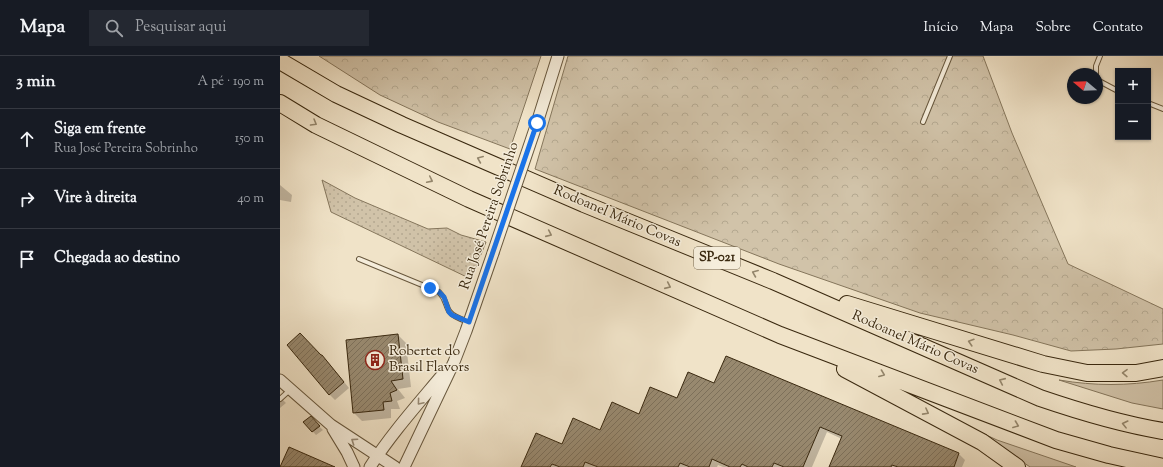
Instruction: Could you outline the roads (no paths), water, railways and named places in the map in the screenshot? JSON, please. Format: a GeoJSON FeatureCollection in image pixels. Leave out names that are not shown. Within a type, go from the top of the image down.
{"type":"FeatureCollection","features":[{"type":"Feature","properties":{"kind":"highway","name":"Rodoanel Mário Covas"},"geometry":{"type":"LineString","coordinates":[[280,61],[336,94],[402,125],[584,204],[773,281],[1040,398],[1084,413],[1134,426],[1163,431]]}},
{"type":"Feature","properties":{"kind":"highway"},"geometry":{"type":"LineString","coordinates":[[280,103],[316,125],[469,199],[780,335],[1056,440],[1109,456],[1163,467]]}},
{"type":"Feature","properties":{"kind":"highway"},"geometry":{"type":"LineString","coordinates":[[773,281],[1043,364],[1087,373],[1136,373],[1163,368]]}},
{"type":"Feature","properties":{"kind":"highway"},"geometry":{"type":"LineString","coordinates":[[780,335],[982,442],[1017,467]]}},
{"type":"Feature","properties":{"kind":"street","name":"Rua José Pereira Sobrinho"},"geometry":{"type":"LineString","coordinates":[[404,467],[454,362],[469,322],[537,123],[558,56]]}},
{"type":"Feature","properties":{"kind":"street","name":"Rua José Pereira Sobrinho"},"geometry":{"type":"LineString","coordinates":[[370,467],[377,456],[454,362]]}},
{"type":"Feature","properties":{"kind":"street"},"geometry":{"type":"LineString","coordinates":[[280,380],[331,425],[395,467]]}},
{"type":"Feature","properties":{"kind":"street"},"geometry":{"type":"LineString","coordinates":[[331,425],[354,467]]}},
{"type":"Feature","properties":{"kind":"lane"},"geometry":{"type":"LineString","coordinates":[[923,122],[950,56]]}},
{"type":"Feature","properties":{"kind":"lane"},"geometry":{"type":"LineString","coordinates":[[1096,68],[1100,56]]}},
{"type":"Feature","properties":{"kind":"lane"},"geometry":{"type":"LineString","coordinates":[[1103,83],[1115,89]]}},
{"type":"Feature","properties":{"kind":"lane"},"geometry":{"type":"LineString","coordinates":[[1150,104],[1163,109]]}},
{"type":"Feature","properties":{"kind":"lane"},"geometry":{"type":"LineString","coordinates":[[359,259],[439,292],[444,297],[449,312],[452,315],[469,322]]}},
{"type":"Feature","properties":{"kind":"lane"},"geometry":{"type":"LineString","coordinates":[[280,399],[291,389]]}},
{"type":"Feature","properties":{"kind":"place","name":"Robertet do Brasil Flavors"},"geometry":{"type":"Point","coordinates":[375,360]}}]}
